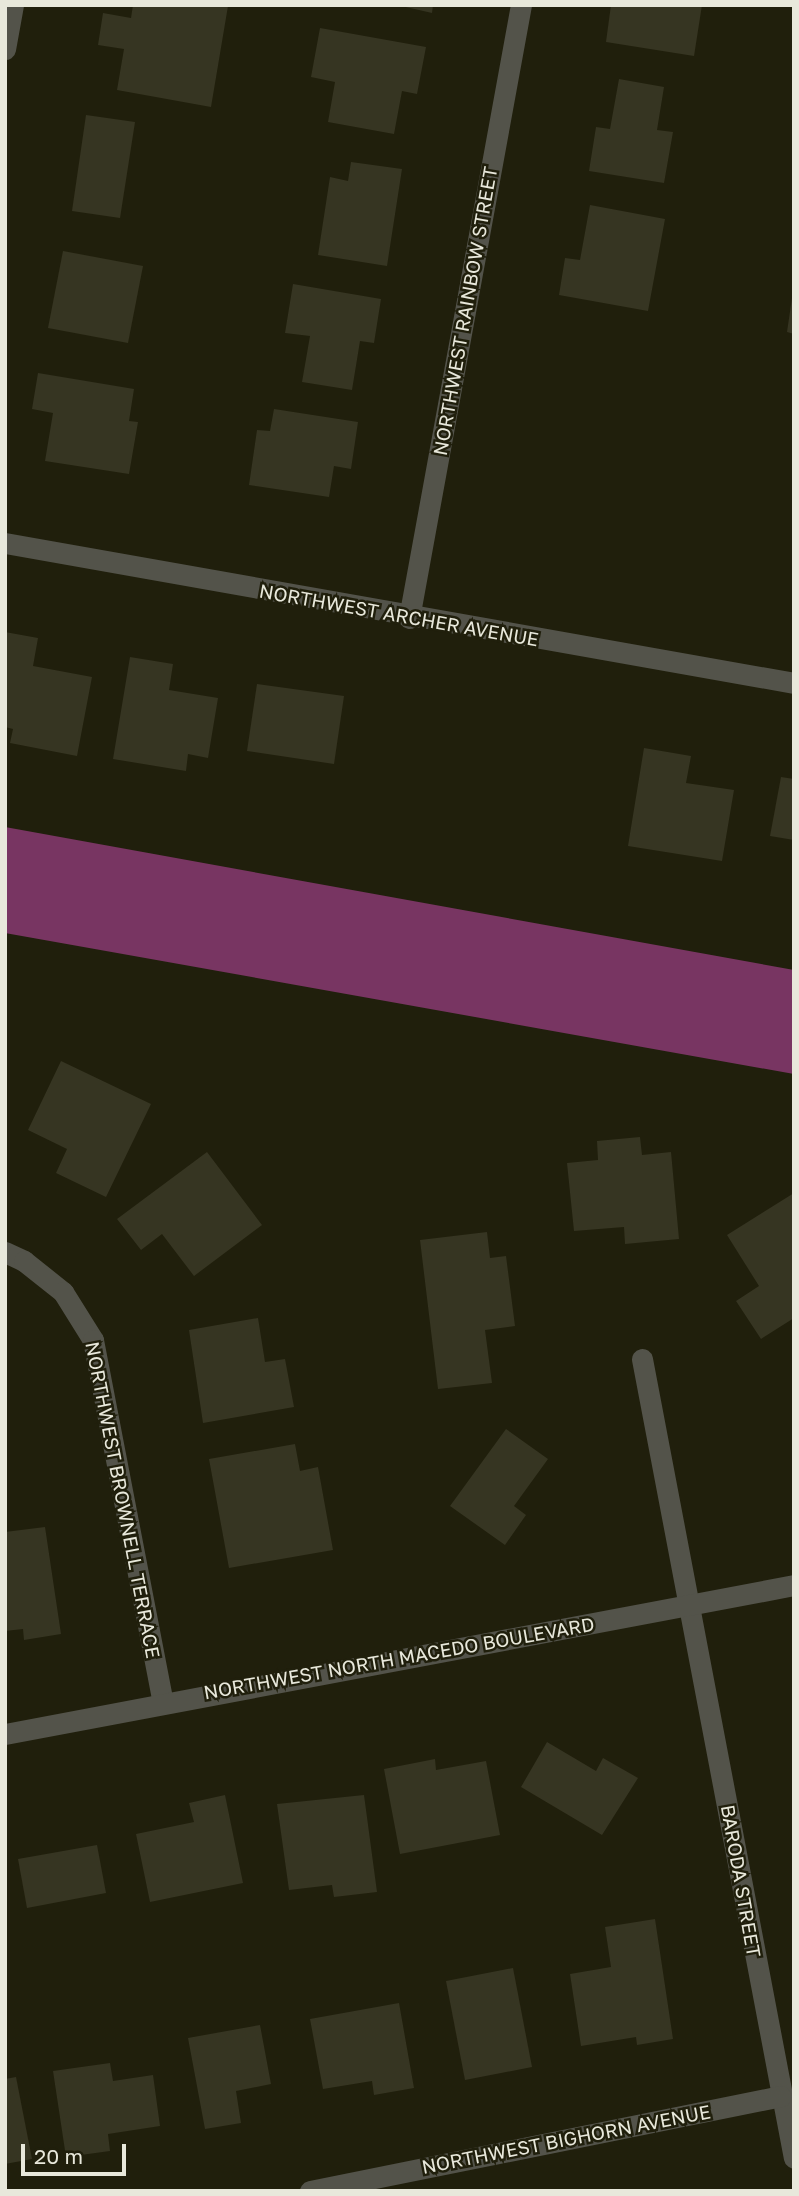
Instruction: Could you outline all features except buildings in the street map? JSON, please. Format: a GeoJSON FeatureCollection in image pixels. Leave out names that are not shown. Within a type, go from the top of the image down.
{"type":"FeatureCollection","features":[{"type":"Feature","properties":{"kind":"street"},"geometry":{"type":"LineString","coordinates":[[5,49],[13,5]]}},
{"type":"Feature","properties":{"kind":"street","name":"NORTHWEST RAINBOW STREET"},"geometry":{"type":"LineString","coordinates":[[409,618],[521,5]]}},
{"type":"Feature","properties":{"kind":"street","name":"NORTHWEST ARCHER AVENUE"},"geometry":{"type":"LineString","coordinates":[[5,543],[409,618],[794,683]]}},
{"type":"Feature","properties":{"kind":"street","name":"NORTHWEST BROWNELL TERRACE"},"geometry":{"type":"LineString","coordinates":[[5,1252],[32,1266],[63,1292],[93,1340],[163,1702]]}},
{"type":"Feature","properties":{"kind":"street","name":"BARODA STREET"},"geometry":{"type":"LineString","coordinates":[[642,1359],[794,2158]]}},
{"type":"Feature","properties":{"kind":"street","name":"NORTHWEST NORTH MACEDO BOULEVARD"},"geometry":{"type":"LineString","coordinates":[[5,1734],[163,1702],[794,1585]]}},
{"type":"Feature","properties":{"kind":"street","name":"NORTHWEST BIGHORN AVENUE"},"geometry":{"type":"LineString","coordinates":[[310,2191],[780,2095]]}},
{"type":"Feature","properties":{"kind":"shaded area"},"geometry":{"type":"Polygon","coordinates":[[[5,827],[794,970],[794,1074],[5,933],[5,827]]]}}]}
